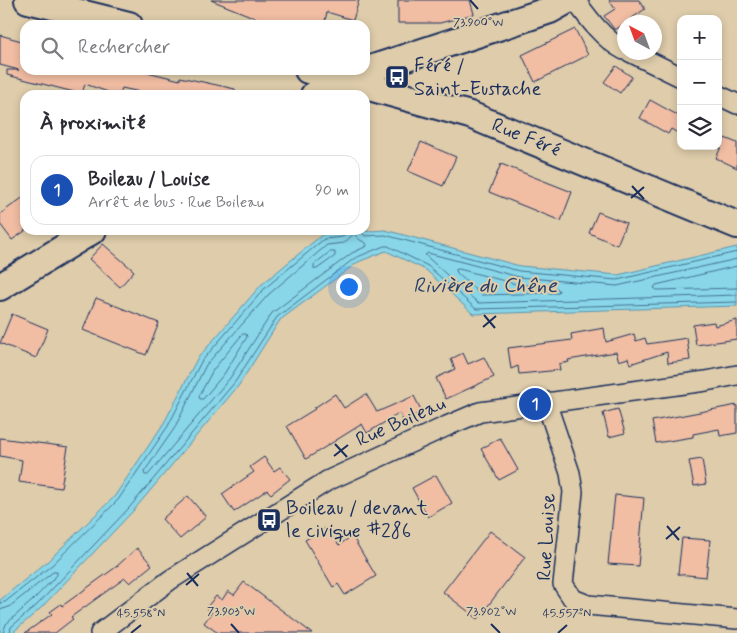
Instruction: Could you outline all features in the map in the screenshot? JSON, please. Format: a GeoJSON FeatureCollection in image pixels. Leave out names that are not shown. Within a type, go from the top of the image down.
{"type":"FeatureCollection","features":[{"type":"Feature","properties":{"kind":"street"},"geometry":{"type":"LineString","coordinates":[[28,0],[109,20]]}},
{"type":"Feature","properties":{"kind":"street"},"geometry":{"type":"LineString","coordinates":[[370,69],[550,10],[568,0]]}},
{"type":"Feature","properties":{"kind":"street"},"geometry":{"type":"LineString","coordinates":[[575,0],[606,37],[617,45]]}},
{"type":"Feature","properties":{"kind":"street"},"geometry":{"type":"LineString","coordinates":[[646,60],[677,75]]}},
{"type":"Feature","properties":{"kind":"street","name":"Rue Féré"},"geometry":{"type":"LineString","coordinates":[[326,75],[470,115],[737,224]]}},
{"type":"Feature","properties":{"kind":"street"},"geometry":{"type":"LineString","coordinates":[[322,90],[340,79],[352,75]]}},
{"type":"Feature","properties":{"kind":"street"},"geometry":{"type":"LineString","coordinates":[[722,97],[737,104]]}},
{"type":"Feature","properties":{"kind":"street"},"geometry":{"type":"LineString","coordinates":[[0,287],[85,235]]}},
{"type":"Feature","properties":{"kind":"street","name":"Rue Boileau"},"geometry":{"type":"LineString","coordinates":[[100,633],[170,580],[327,481],[480,412],[706,381],[737,375]]}},
{"type":"Feature","properties":{"kind":"street","name":"Rue Louise"},"geometry":{"type":"LineString","coordinates":[[546,402],[570,473],[573,492],[563,584],[573,599],[588,605],[737,619]]}},
{"type":"Feature","properties":{"kind":"water","name":"Rivière du Chêne"},"geometry":{"type":"Polygon","coordinates":[[[385,230],[520,266],[618,275],[737,247],[737,306],[473,314],[426,270],[386,251],[358,262],[280,320],[239,385],[133,511],[40,609],[12,633],[0,633],[0,600],[48,561],[114,497],[164,423],[197,359],[261,285],[322,235],[370,235],[370,231],[385,230]]]}},
{"type":"Feature","properties":{"kind":"building"},"geometry":{"type":"Polygon","coordinates":[[[211,0],[359,0],[353,20],[327,12],[325,20],[261,20],[211,0]]]}},
{"type":"Feature","properties":{"kind":"building"},"geometry":{"type":"Polygon","coordinates":[[[398,0],[470,0],[474,14],[440,23],[398,23],[398,0]]]}},
{"type":"Feature","properties":{"kind":"building"},"geometry":{"type":"Polygon","coordinates":[[[609,0],[639,0],[645,9],[636,15],[617,15],[617,29],[615,30],[604,16],[615,9],[609,0]]]}},
{"type":"Feature","properties":{"kind":"building"},"geometry":{"type":"Polygon","coordinates":[[[575,29],[588,55],[535,82],[522,55],[575,29]]]}},
{"type":"Feature","properties":{"kind":"building"},"geometry":{"type":"Polygon","coordinates":[[[0,35],[20,41],[20,75],[160,75],[180,80],[180,77],[235,90],[131,90],[122,88],[121,90],[102,90],[85,84],[83,90],[66,90],[7,75],[7,70],[19,70],[0,65],[0,35]]]}},
{"type":"Feature","properties":{"kind":"building"},"geometry":{"type":"Polygon","coordinates":[[[616,66],[632,77],[620,93],[604,82],[616,66]]]}},
{"type":"Feature","properties":{"kind":"building"},"geometry":{"type":"Polygon","coordinates":[[[650,100],[677,115],[677,133],[671,129],[668,134],[640,118],[650,100]]]}},
{"type":"Feature","properties":{"kind":"building"},"geometry":{"type":"Polygon","coordinates":[[[725,138],[737,143],[737,168],[716,158],[720,150],[722,150],[725,138]]]}},
{"type":"Feature","properties":{"kind":"building"},"geometry":{"type":"Polygon","coordinates":[[[421,142],[456,157],[443,186],[408,171],[421,142]]]}},
{"type":"Feature","properties":{"kind":"building"},"geometry":{"type":"Polygon","coordinates":[[[501,164],[572,192],[561,221],[489,192],[501,164]]]}},
{"type":"Feature","properties":{"kind":"building"},"geometry":{"type":"Polygon","coordinates":[[[20,200],[20,234],[12,240],[0,224],[0,214],[20,200]]]}},
{"type":"Feature","properties":{"kind":"building"},"geometry":{"type":"Polygon","coordinates":[[[598,212],[626,223],[617,245],[589,233],[598,212]]]}},
{"type":"Feature","properties":{"kind":"building"},"geometry":{"type":"Polygon","coordinates":[[[103,244],[134,271],[120,287],[89,259],[103,244]]]}},
{"type":"Feature","properties":{"kind":"building"},"geometry":{"type":"Polygon","coordinates":[[[96,298],[159,323],[146,355],[83,330],[96,298]]]}},
{"type":"Feature","properties":{"kind":"building"},"geometry":{"type":"Polygon","coordinates":[[[12,314],[48,329],[36,358],[0,343],[12,314]]]}},
{"type":"Feature","properties":{"kind":"building"},"geometry":{"type":"Polygon","coordinates":[[[737,320],[737,339],[696,345],[693,325],[714,322],[715,326],[737,320]]]}},
{"type":"Feature","properties":{"kind":"building"},"geometry":{"type":"Polygon","coordinates":[[[604,328],[606,342],[634,334],[636,341],[645,338],[647,344],[687,338],[690,360],[668,363],[667,352],[630,364],[628,358],[619,361],[616,352],[568,360],[569,362],[559,364],[560,370],[519,374],[518,366],[511,369],[508,348],[572,340],[571,334],[604,328]]]}},
{"type":"Feature","properties":{"kind":"building"},"geometry":{"type":"Polygon","coordinates":[[[463,353],[468,364],[484,357],[494,377],[446,399],[436,378],[455,369],[451,359],[463,353]]]}},
{"type":"Feature","properties":{"kind":"building"},"geometry":{"type":"Polygon","coordinates":[[[335,394],[344,408],[366,394],[377,412],[414,396],[422,412],[403,421],[400,413],[367,433],[362,424],[306,459],[287,426],[335,394]]]}},
{"type":"Feature","properties":{"kind":"building"},"geometry":{"type":"Polygon","coordinates":[[[737,405],[737,433],[720,436],[719,429],[693,434],[693,437],[656,443],[652,421],[737,405]]]}},
{"type":"Feature","properties":{"kind":"building"},"geometry":{"type":"Polygon","coordinates":[[[618,409],[625,433],[609,437],[603,413],[618,409]]]}},
{"type":"Feature","properties":{"kind":"building"},"geometry":{"type":"Polygon","coordinates":[[[0,438],[68,447],[61,488],[19,482],[22,460],[0,456],[0,438]]]}},
{"type":"Feature","properties":{"kind":"building"},"geometry":{"type":"Polygon","coordinates":[[[500,438],[518,470],[499,480],[481,449],[500,438]]]}},
{"type":"Feature","properties":{"kind":"building"},"geometry":{"type":"Polygon","coordinates":[[[264,457],[274,471],[280,467],[290,479],[271,494],[267,490],[234,512],[222,494],[254,472],[250,467],[264,457]]]}},
{"type":"Feature","properties":{"kind":"building"},"geometry":{"type":"Polygon","coordinates":[[[702,459],[706,484],[694,486],[689,461],[702,459]]]}},
{"type":"Feature","properties":{"kind":"building"},"geometry":{"type":"Polygon","coordinates":[[[436,475],[452,503],[428,517],[412,488],[436,475]]]}},
{"type":"Feature","properties":{"kind":"building"},"geometry":{"type":"Polygon","coordinates":[[[615,495],[644,498],[638,566],[608,564],[615,495]]]}},
{"type":"Feature","properties":{"kind":"building"},"geometry":{"type":"Polygon","coordinates":[[[188,496],[206,517],[180,539],[162,519],[188,496]]]}},
{"type":"Feature","properties":{"kind":"building"},"geometry":{"type":"Polygon","coordinates":[[[326,528],[339,545],[352,536],[376,576],[345,595],[338,584],[333,587],[305,540],[326,528]]]}},
{"type":"Feature","properties":{"kind":"building"},"geometry":{"type":"Polygon","coordinates":[[[490,531],[525,557],[478,619],[443,592],[490,531]]]}},
{"type":"Feature","properties":{"kind":"building"},"geometry":{"type":"Polygon","coordinates":[[[682,538],[710,540],[706,577],[678,574],[682,538]]]}},
{"type":"Feature","properties":{"kind":"building"},"geometry":{"type":"Polygon","coordinates":[[[137,548],[152,565],[130,583],[125,578],[71,617],[73,619],[55,633],[25,633],[52,614],[50,612],[61,604],[62,606],[116,567],[137,548]]]}},
{"type":"Feature","properties":{"kind":"building"},"geometry":{"type":"Polygon","coordinates":[[[244,582],[312,633],[218,633],[204,623],[212,612],[206,608],[216,596],[222,600],[228,591],[234,595],[244,582]]]}},
{"type":"Feature","properties":{"kind":"place","name":"Féré / Saint-Eustache"},"geometry":{"type":"Point","coordinates":[397,77]}},
{"type":"Feature","properties":{"kind":"place","name":"Boileau / Louise"},"geometry":{"type":"Point","coordinates":[535,404]}},
{"type":"Feature","properties":{"kind":"place","name":"Boileau / devant le civique #286"},"geometry":{"type":"Point","coordinates":[269,520]}}]}
